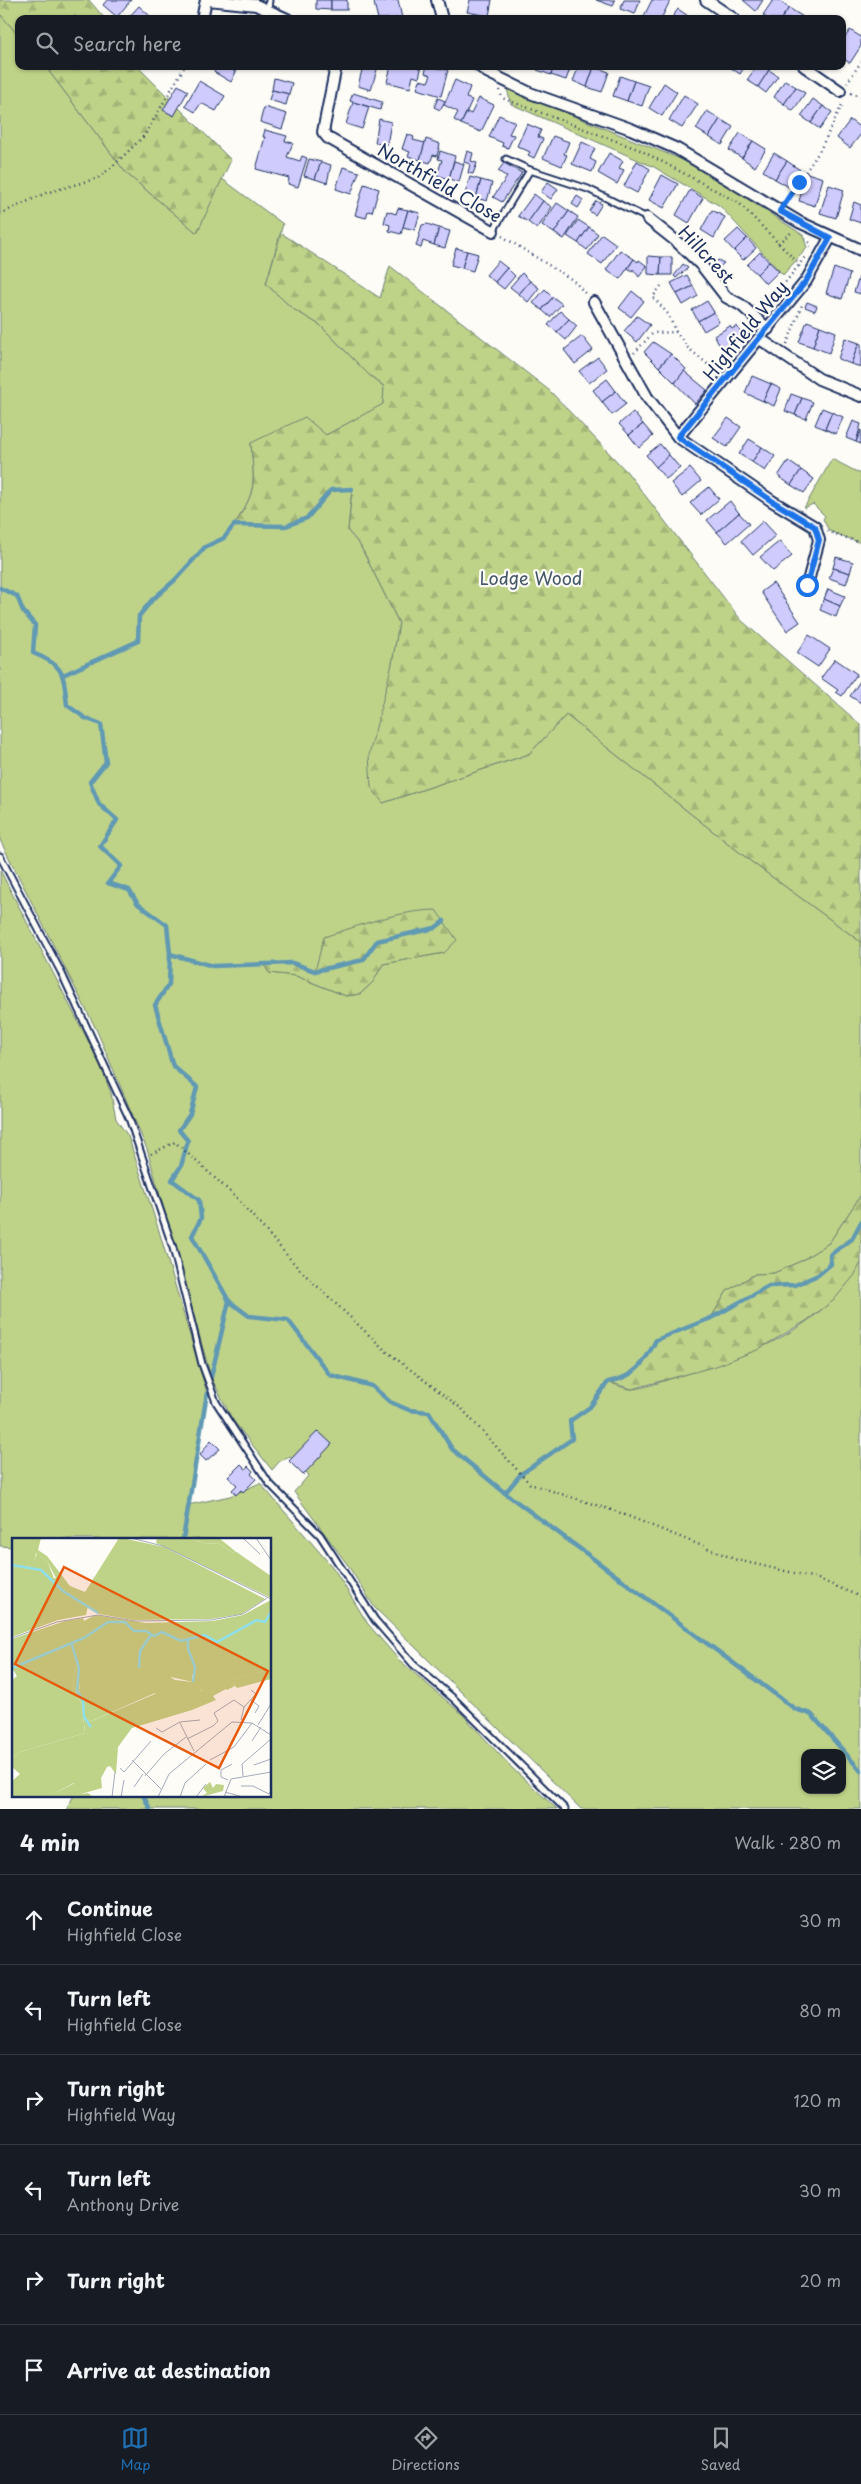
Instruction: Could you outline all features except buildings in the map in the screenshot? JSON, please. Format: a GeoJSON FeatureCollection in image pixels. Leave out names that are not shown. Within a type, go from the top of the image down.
{"type":"FeatureCollection","features":[{"type":"Feature","properties":{"kind":"street"},"geometry":{"type":"LineString","coordinates":[[203,15],[207,0],[256,5],[278,15]]}},
{"type":"Feature","properties":{"kind":"street"},"geometry":{"type":"LineString","coordinates":[[437,0],[440,15]]}},
{"type":"Feature","properties":{"kind":"street"},"geometry":{"type":"LineString","coordinates":[[706,0],[728,15]]}},
{"type":"Feature","properties":{"kind":"street","name":"Northfield Close"},"geometry":{"type":"LineString","coordinates":[[335,70],[323,127],[323,132],[328,138],[494,231]]}},
{"type":"Feature","properties":{"kind":"street"},"geometry":{"type":"LineString","coordinates":[[485,70],[497,78],[530,93],[631,129],[677,149],[780,211],[830,238],[861,250]]}},
{"type":"Feature","properties":{"kind":"street"},"geometry":{"type":"LineString","coordinates":[[810,70],[844,94]]}},
{"type":"Feature","properties":{"kind":"street","name":"Hillcrest"},"geometry":{"type":"LineString","coordinates":[[646,218],[702,266],[726,297],[741,306],[768,329]]}},
{"type":"Feature","properties":{"kind":"street","name":"Highfield Way"},"geometry":{"type":"LineString","coordinates":[[678,437],[799,290],[830,238]]}},
{"type":"Feature","properties":{"kind":"street"},"geometry":{"type":"LineString","coordinates":[[594,302],[647,397],[678,437],[772,501],[810,524],[817,532],[819,540],[807,585]]}},
{"type":"Feature","properties":{"kind":"street"},"geometry":{"type":"LineString","coordinates":[[760,339],[819,379],[861,396]]}},
{"type":"Feature","properties":{"kind":"lane"},"geometry":{"type":"LineString","coordinates":[[268,11],[270,0]]}},
{"type":"Feature","properties":{"kind":"lane"},"geometry":{"type":"LineString","coordinates":[[506,159],[530,170],[588,189],[646,218]]}},
{"type":"Feature","properties":{"kind":"lane"},"geometry":{"type":"LineString","coordinates":[[494,231],[530,170]]}},
{"type":"Feature","properties":{"kind":"lane"},"geometry":{"type":"LineString","coordinates":[[0,856],[60,972],[129,1118],[173,1248],[202,1364],[216,1402],[269,1483],[320,1535],[375,1620],[413,1664],[454,1698],[565,1809]]}},
{"type":"Feature","properties":{"kind":"path"},"geometry":{"type":"LineString","coordinates":[[780,211],[819,152],[844,94],[847,82],[861,62]]}},
{"type":"Feature","properties":{"kind":"path"},"geometry":{"type":"LineString","coordinates":[[0,214],[46,193],[98,178],[112,167],[144,136],[183,70]]}},
{"type":"Feature","properties":{"kind":"path"},"geometry":{"type":"LineString","coordinates":[[497,78],[502,98],[640,150],[739,203],[802,270],[799,290],[802,306],[782,355]]}},
{"type":"Feature","properties":{"kind":"path","name":"Northfield Close"},"geometry":{"type":"LineString","coordinates":[[494,231],[574,281],[594,302]]}},
{"type":"Feature","properties":{"kind":"path"},"geometry":{"type":"LineString","coordinates":[[778,243],[796,231]]}},
{"type":"Feature","properties":{"kind":"path"},"geometry":{"type":"LineString","coordinates":[[757,319],[810,250],[810,243],[803,237]]}},
{"type":"Feature","properties":{"kind":"path"},"geometry":{"type":"LineString","coordinates":[[661,286],[653,297],[668,314],[676,332],[688,348],[726,379]]}},
{"type":"Feature","properties":{"kind":"path"},"geometry":{"type":"LineString","coordinates":[[626,361],[653,333],[676,332]]}},
{"type":"Feature","properties":{"kind":"path"},"geometry":{"type":"LineString","coordinates":[[817,532],[829,531],[861,543]]}},
{"type":"Feature","properties":{"kind":"path"},"geometry":{"type":"LineString","coordinates":[[142,1156],[175,1142],[236,1197],[299,1269],[386,1351],[462,1409],[530,1484],[618,1512],[737,1560],[816,1578],[861,1597]]}},
{"type":"Feature","properties":{"kind":"green space"},"geometry":{"type":"Polygon","coordinates":[[[0,0],[89,0],[102,15],[15,15],[15,31],[0,14],[0,0]]]}},
{"type":"Feature","properties":{"kind":"green space"},"geometry":{"type":"Polygon","coordinates":[[[0,14],[15,31],[15,70],[48,70],[126,173],[197,233],[221,178],[283,224],[266,284],[293,309],[320,325],[368,374],[384,387],[383,405],[326,435],[251,443],[253,486],[247,503],[234,525],[286,526],[307,518],[331,490],[352,489],[348,531],[360,545],[399,623],[392,664],[383,803],[529,754],[566,715],[753,863],[861,942],[861,1195],[829,1243],[801,1261],[774,1273],[755,1274],[727,1291],[711,1318],[656,1340],[638,1368],[626,1376],[610,1382],[621,1387],[637,1389],[706,1368],[757,1349],[782,1337],[827,1305],[845,1286],[861,1263],[861,1809],[581,1809],[375,1608],[347,1564],[294,1492],[309,1475],[290,1457],[280,1461],[272,1470],[232,1419],[211,1377],[147,1149],[97,1031],[0,840],[0,14]],[[444,953],[315,971],[292,963],[263,964],[270,973],[296,976],[346,996],[360,994],[373,982],[383,964],[444,953]]]}},
{"type":"Feature","properties":{"kind":"green space"},"geometry":{"type":"Polygon","coordinates":[[[48,70],[141,70],[231,160],[197,233],[126,173],[48,70]]]}},
{"type":"Feature","properties":{"kind":"green space"},"geometry":{"type":"Polygon","coordinates":[[[507,89],[695,165],[803,235],[807,248],[783,275],[720,206],[654,167],[511,104],[507,89]]]}},
{"type":"Feature","properties":{"kind":"green space","name":"Lodge Wood"},"geometry":{"type":"Polygon","coordinates":[[[281,233],[380,298],[390,266],[550,391],[627,472],[741,620],[861,725],[861,942],[753,863],[566,715],[529,754],[383,803],[371,787],[369,755],[392,664],[399,623],[360,545],[348,531],[352,490],[331,490],[307,518],[286,526],[234,525],[247,503],[253,486],[251,443],[305,417],[326,435],[383,404],[384,386],[368,374],[320,325],[293,309],[266,284],[281,233]]]}},
{"type":"Feature","properties":{"kind":"green space"},"geometry":{"type":"Polygon","coordinates":[[[832,459],[861,474],[861,543],[829,531],[823,519],[825,516],[813,504],[804,508],[832,459]]]}},
{"type":"Feature","properties":{"kind":"green space"},"geometry":{"type":"Polygon","coordinates":[[[0,870],[99,1062],[111,1093],[116,1119],[128,1136],[159,1231],[207,1393],[188,1505],[230,1496],[260,1483],[334,1569],[368,1624],[398,1659],[462,1714],[512,1768],[557,1809],[67,1809],[74,1796],[271,1796],[271,1538],[12,1538],[12,1547],[0,1546],[0,870]]]}},
{"type":"Feature","properties":{"kind":"green space"},"geometry":{"type":"Polygon","coordinates":[[[436,910],[457,940],[444,953],[383,964],[373,982],[360,994],[346,996],[296,976],[269,973],[263,963],[292,963],[315,971],[324,937],[393,916],[436,910]]]}},
{"type":"Feature","properties":{"kind":"green space"},"geometry":{"type":"Polygon","coordinates":[[[861,1195],[861,1263],[854,1276],[833,1301],[806,1321],[757,1350],[716,1366],[632,1389],[608,1382],[625,1377],[638,1368],[643,1363],[656,1340],[711,1318],[727,1291],[755,1274],[774,1273],[801,1261],[829,1243],[861,1195]]]}},
{"type":"Feature","properties":{"kind":"waterway"},"geometry":{"type":"LineString","coordinates":[[63,675],[138,641],[139,616],[152,600],[175,580],[205,547],[224,538],[234,525],[286,526],[307,518],[331,490],[352,489]]}},
{"type":"Feature","properties":{"kind":"waterway"},"geometry":{"type":"LineString","coordinates":[[0,588],[17,596],[23,611],[35,625],[33,653],[57,666],[61,672],[67,705],[85,718],[101,724],[106,762],[90,782],[99,804],[117,820],[100,846],[121,866],[108,883],[129,890],[138,904],[167,925],[170,954],[169,984],[155,1005],[173,1066],[197,1087],[190,1114],[179,1130],[188,1141],[181,1166],[172,1180],[199,1200],[201,1218],[192,1236],[229,1301],[249,1316],[288,1320],[330,1375],[372,1386],[390,1402],[409,1410],[429,1412],[452,1449],[505,1493],[795,1709],[811,1714],[861,1771]]}},
{"type":"Feature","properties":{"kind":"waterway"},"geometry":{"type":"LineString","coordinates":[[170,954],[213,966],[292,963],[315,971],[363,960],[377,941],[435,928],[444,921]]}},
{"type":"Feature","properties":{"kind":"waterway"},"geometry":{"type":"LineString","coordinates":[[505,1493],[521,1474],[572,1439],[570,1421],[590,1407],[608,1382],[625,1377],[638,1368],[643,1363],[656,1340],[711,1318],[769,1286],[795,1285],[818,1275],[831,1264],[830,1255],[852,1239],[861,1222]]}},
{"type":"Feature","properties":{"kind":"waterway"},"geometry":{"type":"LineString","coordinates":[[211,1377],[229,1301]]}},
{"type":"Feature","properties":{"kind":"waterway"},"geometry":{"type":"LineString","coordinates":[[183,1538],[207,1393]]}},
{"type":"Feature","properties":{"kind":"waterway"},"geometry":{"type":"LineString","coordinates":[[144,1796],[150,1809]]}},
{"type":"Feature","properties":{"kind":"route"},"geometry":{"type":"LineString","coordinates":[[799,182],[780,211],[830,238],[806,281],[678,437],[772,501],[815,527],[819,540],[807,585]]}}]}
